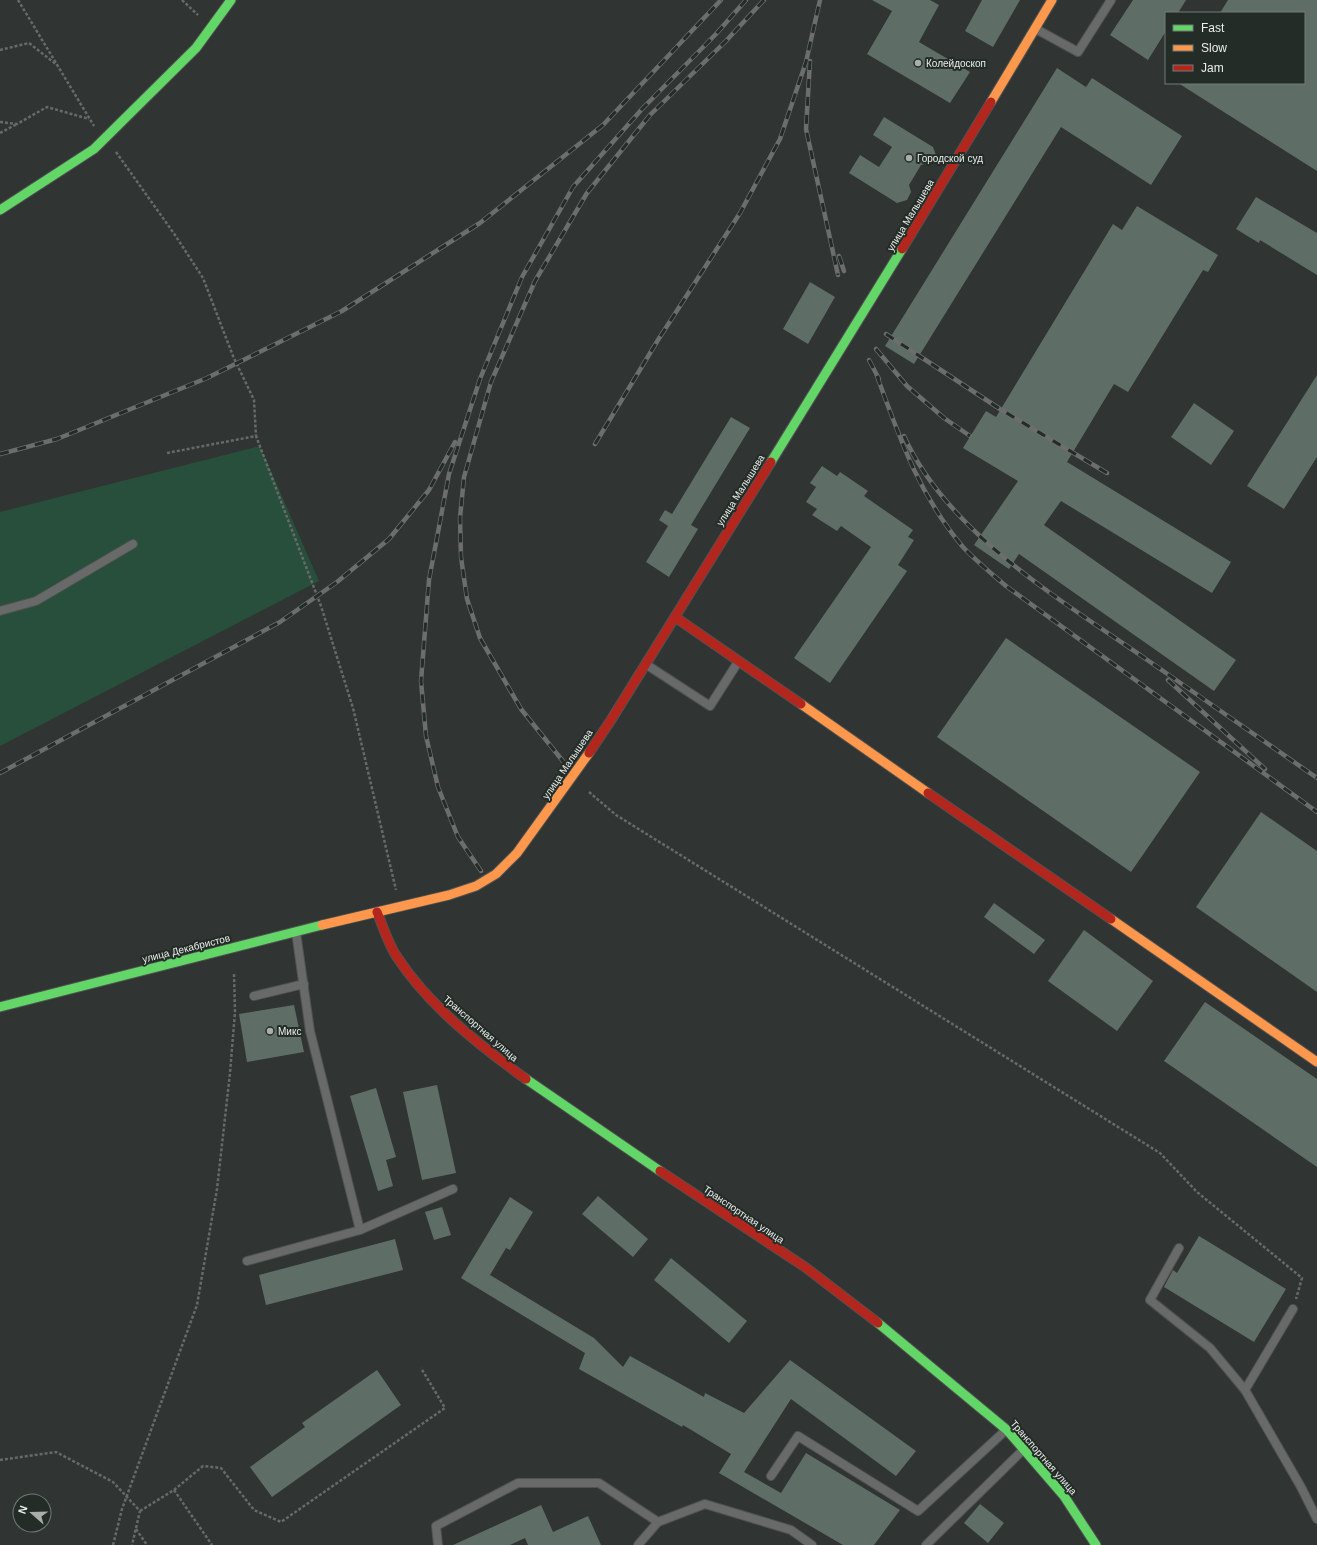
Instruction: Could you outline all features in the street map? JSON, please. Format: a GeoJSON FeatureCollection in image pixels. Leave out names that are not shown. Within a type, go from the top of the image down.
{"type":"FeatureCollection","features":[{"type":"Feature","properties":{"kind":"main road"},"geometry":{"type":"LineString","coordinates":[[0,210],[94,149],[146,100],[196,48],[231,0]]}},
{"type":"Feature","properties":{"kind":"main road","name":"улица Малышева"},"geometry":{"type":"LineString","coordinates":[[377,912],[449,895],[476,886],[496,874],[517,853],[558,798],[645,664],[918,223],[1052,0]]}},
{"type":"Feature","properties":{"kind":"main road"},"geometry":{"type":"LineString","coordinates":[[674,617],[1317,1062]]}},
{"type":"Feature","properties":{"kind":"main road","name":"улица Декабристов"},"geometry":{"type":"LineString","coordinates":[[0,1007],[296,931],[377,912]]}},
{"type":"Feature","properties":{"kind":"main road","name":"Транспортная улица"},"geometry":{"type":"LineString","coordinates":[[377,912],[396,956],[426,995],[509,1067],[585,1121],[804,1267],[847,1298],[1007,1430],[1064,1496],[1096,1545]]}},
{"type":"Feature","properties":{"kind":"lane"},"geometry":{"type":"LineString","coordinates":[[1035,28],[1078,52],[1111,0]]}},
{"type":"Feature","properties":{"kind":"lane"},"geometry":{"type":"LineString","coordinates":[[0,610],[36,600],[133,544]]}},
{"type":"Feature","properties":{"kind":"lane"},"geometry":{"type":"LineString","coordinates":[[645,664],[710,706],[738,662]]}},
{"type":"Feature","properties":{"kind":"lane"},"geometry":{"type":"LineString","coordinates":[[296,931],[310,1031],[360,1230]]}},
{"type":"Feature","properties":{"kind":"lane"},"geometry":{"type":"LineString","coordinates":[[254,996],[304,984]]}},
{"type":"Feature","properties":{"kind":"lane"},"geometry":{"type":"LineString","coordinates":[[247,1260],[360,1230],[453,1190]]}},
{"type":"Feature","properties":{"kind":"lane"},"geometry":{"type":"LineString","coordinates":[[1180,1248],[1150,1300],[1210,1348],[1245,1390],[1301,1487],[1317,1519]]}},
{"type":"Feature","properties":{"kind":"lane"},"geometry":{"type":"LineString","coordinates":[[1245,1390],[1293,1309]]}},
{"type":"Feature","properties":{"kind":"lane"},"geometry":{"type":"LineString","coordinates":[[771,1476],[798,1436],[918,1511],[1007,1430]]}},
{"type":"Feature","properties":{"kind":"lane"},"geometry":{"type":"LineString","coordinates":[[926,1545],[1024,1450]]}},
{"type":"Feature","properties":{"kind":"lane"},"geometry":{"type":"LineString","coordinates":[[438,1545],[436,1526],[518,1483],[599,1483],[658,1522]]}},
{"type":"Feature","properties":{"kind":"lane"},"geometry":{"type":"LineString","coordinates":[[638,1545],[658,1522],[705,1504],[791,1530],[812,1545]]}},
{"type":"Feature","properties":{"kind":"path"},"geometry":{"type":"LineString","coordinates":[[18,0],[59,66],[90,120],[116,153],[175,235],[203,278],[233,356],[254,400],[256,436],[321,606],[353,708],[400,906]]}},
{"type":"Feature","properties":{"kind":"path"},"geometry":{"type":"LineString","coordinates":[[0,50],[29,43],[59,66]]}},
{"type":"Feature","properties":{"kind":"path"},"geometry":{"type":"LineString","coordinates":[[0,133],[47,107],[90,120]]}},
{"type":"Feature","properties":{"kind":"path"},"geometry":{"type":"LineString","coordinates":[[0,122],[17,124]]}},
{"type":"Feature","properties":{"kind":"path"},"geometry":{"type":"LineString","coordinates":[[167,453],[256,436]]}},
{"type":"Feature","properties":{"kind":"path"},"geometry":{"type":"LineString","coordinates":[[589,792],[616,815],[1160,1153],[1197,1192],[1302,1278],[1293,1309]]}},
{"type":"Feature","properties":{"kind":"path"},"geometry":{"type":"LineString","coordinates":[[113,1545],[126,1496],[197,1305],[217,1189],[230,1073],[235,1012],[234,974]]}},
{"type":"Feature","properties":{"kind":"path"},"geometry":{"type":"LineString","coordinates":[[132,1545],[140,1511],[174,1490],[203,1466],[221,1468],[254,1510],[281,1522],[445,1408],[421,1368]]}},
{"type":"Feature","properties":{"kind":"path"},"geometry":{"type":"LineString","coordinates":[[0,1460],[56,1452],[113,1482],[140,1511]]}},
{"type":"Feature","properties":{"kind":"path"},"geometry":{"type":"LineString","coordinates":[[174,1490],[212,1545]]}},
{"type":"Feature","properties":{"kind":"path"},"geometry":{"type":"LineString","coordinates":[[136,1529],[147,1545]]}},
{"type":"Feature","properties":{"kind":"green space"},"geometry":{"type":"Polygon","coordinates":[[[260,446],[319,581],[0,746],[0,512],[260,446]]]}},
{"type":"Feature","properties":{"kind":"building","name":"Колейдоскоп"},"geometry":{"type":"Polygon","coordinates":[[[872,0],[930,0],[939,5],[919,42],[970,72],[950,103],[867,54],[892,11],[872,0]]]}},
{"type":"Feature","properties":{"kind":"building"},"geometry":{"type":"Polygon","coordinates":[[[982,0],[1020,0],[993,47],[965,31],[982,0]]]}},
{"type":"Feature","properties":{"kind":"building"},"geometry":{"type":"Polygon","coordinates":[[[1133,0],[1186,0],[1179,12],[1165,12],[1165,33],[1148,60],[1110,35],[1133,0]]]}},
{"type":"Feature","properties":{"kind":"building"},"geometry":{"type":"Polygon","coordinates":[[[1228,0],[1317,0],[1317,171],[1180,84],[1305,84],[1305,12],[1221,12],[1228,0]]]}},
{"type":"Feature","properties":{"kind":"building"},"geometry":{"type":"Polygon","coordinates":[[[1057,68],[1086,87],[1092,78],[1182,136],[1151,185],[1061,127],[914,364],[885,346],[1057,68]]]}},
{"type":"Feature","properties":{"kind":"building","name":"Городской суд"},"geometry":{"type":"Polygon","coordinates":[[[884,117],[933,147],[936,155],[931,162],[921,165],[909,185],[911,192],[907,200],[897,203],[849,173],[860,155],[879,167],[892,147],[873,135],[884,117]]]}},
{"type":"Feature","properties":{"kind":"building"},"geometry":{"type":"Polygon","coordinates":[[[1256,197],[1317,233],[1317,275],[1260,240],[1259,243],[1236,229],[1256,197]]]}},
{"type":"Feature","properties":{"kind":"building"},"geometry":{"type":"Polygon","coordinates":[[[1137,206],[1218,255],[1208,272],[1203,270],[1128,392],[1114,384],[1067,462],[1231,562],[1212,593],[1061,501],[1044,525],[1236,660],[1214,691],[1019,554],[1009,569],[974,545],[1018,481],[963,448],[986,411],[996,417],[1113,224],[1122,230],[1137,206]]]}},
{"type":"Feature","properties":{"kind":"building"},"geometry":{"type":"Polygon","coordinates":[[[810,282],[835,297],[808,344],[783,329],[810,282]]]}},
{"type":"Feature","properties":{"kind":"building"},"geometry":{"type":"Polygon","coordinates":[[[1317,375],[1317,457],[1284,509],[1247,486],[1317,375]]]}},
{"type":"Feature","properties":{"kind":"building"},"geometry":{"type":"Polygon","coordinates":[[[1194,403],[1234,431],[1211,465],[1171,437],[1194,403]]]}},
{"type":"Feature","properties":{"kind":"building"},"geometry":{"type":"Polygon","coordinates":[[[731,417],[750,428],[691,525],[698,529],[669,577],[646,562],[668,526],[659,520],[665,510],[672,514],[731,417]]]}},
{"type":"Feature","properties":{"kind":"building"},"geometry":{"type":"Polygon","coordinates":[[[822,466],[837,476],[840,472],[868,491],[864,496],[913,530],[908,537],[914,540],[898,565],[907,571],[830,683],[794,658],[871,547],[841,526],[837,531],[812,515],[817,509],[806,502],[816,487],[810,483],[822,466]]]}},
{"type":"Feature","properties":{"kind":"building"},"geometry":{"type":"Polygon","coordinates":[[[1006,638],[1200,772],[1131,872],[937,737],[1006,638]]]}},
{"type":"Feature","properties":{"kind":"building"},"geometry":{"type":"Polygon","coordinates":[[[1261,812],[1317,851],[1317,992],[1196,907],[1261,812]]]}},
{"type":"Feature","properties":{"kind":"building"},"geometry":{"type":"Polygon","coordinates":[[[994,903],[1045,940],[1034,954],[984,917],[994,903]]]}},
{"type":"Feature","properties":{"kind":"building"},"geometry":{"type":"Polygon","coordinates":[[[1084,930],[1153,981],[1117,1031],[1048,981],[1084,930]]]}},
{"type":"Feature","properties":{"kind":"building"},"geometry":{"type":"Polygon","coordinates":[[[1205,1002],[1317,1079],[1317,1167],[1164,1061],[1205,1002]]]}},
{"type":"Feature","properties":{"kind":"building"},"geometry":{"type":"Polygon","coordinates":[[[294,1005],[304,1052],[247,1062],[239,1014],[294,1005]]]}},
{"type":"Feature","properties":{"kind":"building"},"geometry":{"type":"Polygon","coordinates":[[[437,1085],[456,1173],[422,1180],[403,1092],[437,1085]]]}},
{"type":"Feature","properties":{"kind":"building"},"geometry":{"type":"Polygon","coordinates":[[[376,1088],[396,1157],[386,1160],[393,1186],[378,1191],[350,1096],[376,1088]]]}},
{"type":"Feature","properties":{"kind":"building"},"geometry":{"type":"Polygon","coordinates":[[[598,1196],[648,1239],[633,1257],[582,1214],[598,1196]]]}},
{"type":"Feature","properties":{"kind":"building"},"geometry":{"type":"Polygon","coordinates":[[[510,1197],[533,1212],[510,1250],[506,1248],[490,1275],[594,1338],[623,1367],[630,1356],[704,1397],[705,1393],[744,1413],[790,1360],[916,1451],[896,1476],[791,1399],[744,1472],[781,1493],[806,1453],[900,1510],[874,1545],[843,1545],[719,1473],[731,1454],[683,1425],[682,1427],[579,1369],[585,1353],[461,1278],[510,1197]]]}},
{"type":"Feature","properties":{"kind":"building"},"geometry":{"type":"Polygon","coordinates":[[[442,1207],[451,1235],[434,1240],[425,1212],[442,1207]]]}},
{"type":"Feature","properties":{"kind":"building"},"geometry":{"type":"Polygon","coordinates":[[[1199,1236],[1286,1289],[1254,1342],[1164,1287],[1173,1270],[1177,1273],[1199,1236]]]}},
{"type":"Feature","properties":{"kind":"building"},"geometry":{"type":"Polygon","coordinates":[[[395,1239],[403,1270],[266,1305],[259,1275],[395,1239]]]}},
{"type":"Feature","properties":{"kind":"building"},"geometry":{"type":"Polygon","coordinates":[[[671,1258],[747,1321],[729,1343],[654,1280],[671,1258]]]}},
{"type":"Feature","properties":{"kind":"building"},"geometry":{"type":"Polygon","coordinates":[[[377,1370],[401,1405],[272,1497],[250,1467],[305,1427],[302,1423],[377,1370]]]}},
{"type":"Feature","properties":{"kind":"building"},"geometry":{"type":"Polygon","coordinates":[[[980,1504],[1004,1523],[988,1543],[964,1523],[980,1504]]]}},
{"type":"Feature","properties":{"kind":"building"},"geometry":{"type":"Polygon","coordinates":[[[541,1505],[553,1532],[588,1516],[601,1545],[528,1545],[525,1538],[510,1545],[453,1545],[541,1505]]]}},
{"type":"Feature","properties":{"kind":"railway"},"geometry":{"type":"LineString","coordinates":[[0,454],[57,439],[207,378],[342,311],[480,223],[603,125],[721,0]]}},
{"type":"Feature","properties":{"kind":"railway"},"geometry":{"type":"LineString","coordinates":[[481,871],[458,837],[438,787],[426,736],[421,681],[429,580],[449,474],[480,379],[522,277],[573,187],[642,109],[716,34],[746,0]]}},
{"type":"Feature","properties":{"kind":"railway"},"geometry":{"type":"LineString","coordinates":[[566,765],[521,709],[480,638],[467,599],[461,557],[460,518],[464,477],[491,382],[535,281],[587,193],[650,115],[725,42],[764,0]]}},
{"type":"Feature","properties":{"kind":"railway"},"geometry":{"type":"LineString","coordinates":[[595,444],[658,340],[740,213],[780,139],[806,62],[820,0]]}},
{"type":"Feature","properties":{"kind":"railway"},"geometry":{"type":"LineString","coordinates":[[810,61],[806,129],[838,275]]}},
{"type":"Feature","properties":{"kind":"railway"},"geometry":{"type":"LineString","coordinates":[[839,256],[844,271]]}},
{"type":"Feature","properties":{"kind":"railway"},"geometry":{"type":"LineString","coordinates":[[886,334],[1000,409],[1107,473]]}},
{"type":"Feature","properties":{"kind":"railway"},"geometry":{"type":"LineString","coordinates":[[876,349],[907,386],[944,418],[970,436]]}},
{"type":"Feature","properties":{"kind":"railway"},"geometry":{"type":"LineString","coordinates":[[869,360],[879,379]]}},
{"type":"Feature","properties":{"kind":"railway"},"geometry":{"type":"LineString","coordinates":[[877,376],[912,466],[934,507],[968,552],[1006,586],[1317,812]]}},
{"type":"Feature","properties":{"kind":"railway"},"geometry":{"type":"LineString","coordinates":[[904,436],[923,471],[948,503],[976,533],[1008,561],[1076,612],[1317,778]]}},
{"type":"Feature","properties":{"kind":"railway"},"geometry":{"type":"LineString","coordinates":[[0,773],[280,622],[337,582],[389,539],[429,490],[455,442]]}},
{"type":"Feature","properties":{"kind":"railway"},"geometry":{"type":"LineString","coordinates":[[1168,680],[1265,769]]}},
{"type":"Feature","properties":{"kind":"traffic: fast"},"geometry":{"type":"LineString","coordinates":[[0,210],[94,149],[196,48],[231,0]]}},
{"type":"Feature","properties":{"kind":"traffic: fast"},"geometry":{"type":"LineString","coordinates":[[771,462],[902,249]]}},
{"type":"Feature","properties":{"kind":"traffic: fast"},"geometry":{"type":"LineString","coordinates":[[0,1007],[322,925]]}},
{"type":"Feature","properties":{"kind":"traffic: fast"},"geometry":{"type":"LineString","coordinates":[[526,1079],[660,1171]]}},
{"type":"Feature","properties":{"kind":"traffic: fast"},"geometry":{"type":"LineString","coordinates":[[878,1323],[1007,1430],[1064,1496],[1096,1545]]}},
{"type":"Feature","properties":{"kind":"traffic: slow"},"geometry":{"type":"LineString","coordinates":[[991,102],[1052,0]]}},
{"type":"Feature","properties":{"kind":"traffic: slow"},"geometry":{"type":"LineString","coordinates":[[801,704],[928,793]]}},
{"type":"Feature","properties":{"kind":"traffic: slow"},"geometry":{"type":"LineString","coordinates":[[322,925],[449,895],[476,886],[496,874],[517,853],[589,753]]}},
{"type":"Feature","properties":{"kind":"traffic: slow"},"geometry":{"type":"LineString","coordinates":[[1111,919],[1317,1062]]}},
{"type":"Feature","properties":{"kind":"traffic: jam"},"geometry":{"type":"LineString","coordinates":[[902,249],[991,102]]}},
{"type":"Feature","properties":{"kind":"traffic: jam"},"geometry":{"type":"LineString","coordinates":[[589,753],[771,462]]}},
{"type":"Feature","properties":{"kind":"traffic: jam"},"geometry":{"type":"LineString","coordinates":[[675,617],[801,704]]}},
{"type":"Feature","properties":{"kind":"traffic: jam"},"geometry":{"type":"LineString","coordinates":[[928,793],[1111,919]]}},
{"type":"Feature","properties":{"kind":"traffic: jam"},"geometry":{"type":"LineString","coordinates":[[377,912],[388,941],[394,952],[424,992],[456,1024],[526,1079]]}},
{"type":"Feature","properties":{"kind":"traffic: jam"},"geometry":{"type":"LineString","coordinates":[[660,1171],[805,1267],[878,1323]]}},
{"type":"Feature","properties":{"kind":"place","name":"Колейдоскоп"},"geometry":{"type":"Point","coordinates":[918,63]}},
{"type":"Feature","properties":{"kind":"place","name":"Городской суд"},"geometry":{"type":"Point","coordinates":[909,158]}},
{"type":"Feature","properties":{"kind":"place","name":"Микс"},"geometry":{"type":"Point","coordinates":[270,1031]}}]}
